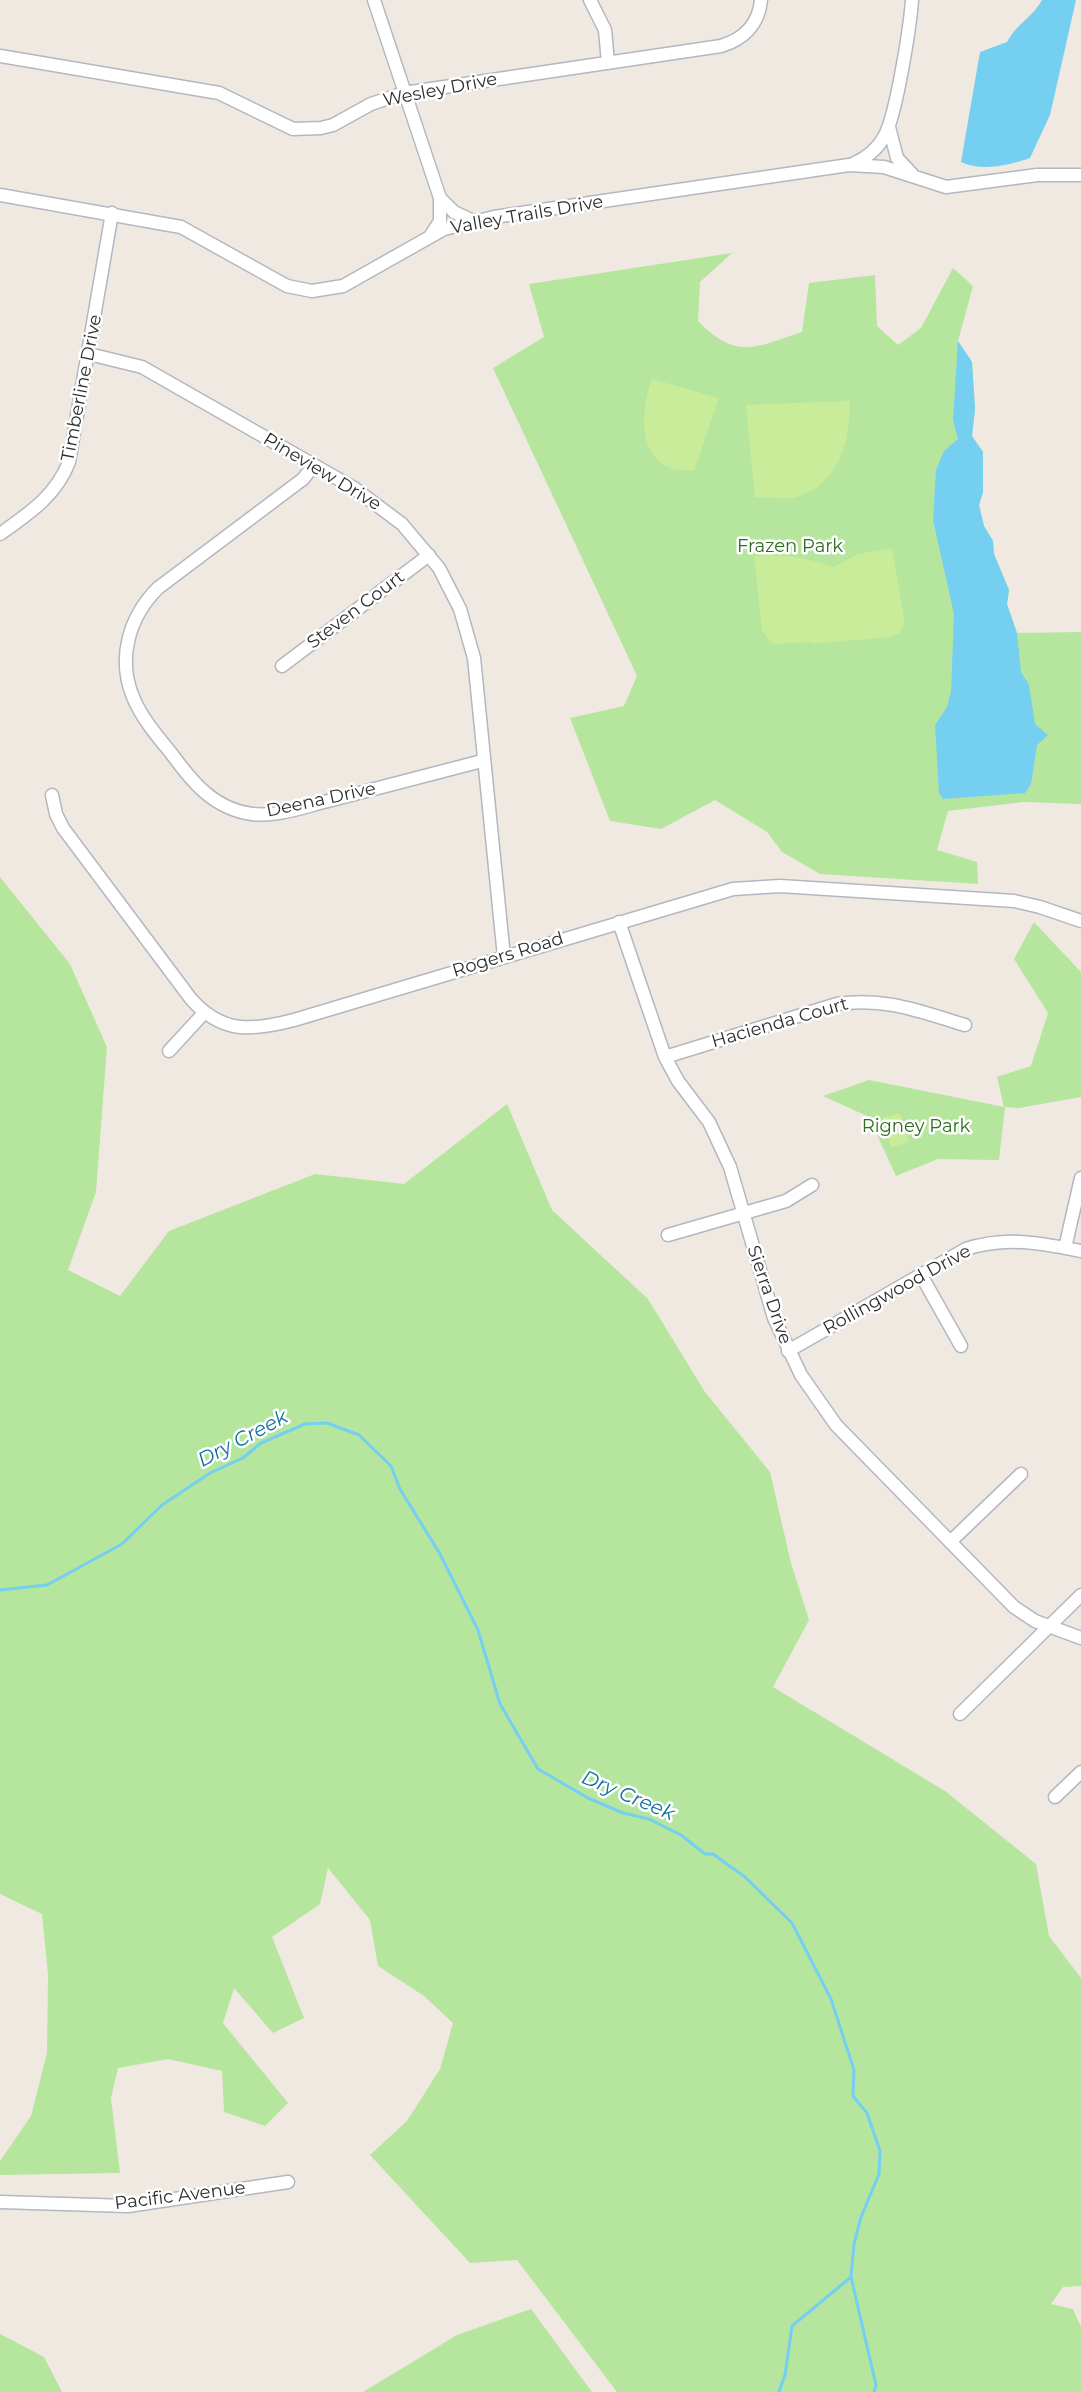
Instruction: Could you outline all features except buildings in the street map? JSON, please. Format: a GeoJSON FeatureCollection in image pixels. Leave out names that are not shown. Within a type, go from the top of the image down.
{"type":"FeatureCollection","features":[{"type":"Feature","properties":{"kind":"street"},"geometry":{"type":"LineString","coordinates":[[374,0],[440,198],[440,220],[430,236]]}},
{"type":"Feature","properties":{"kind":"street"},"geometry":{"type":"LineString","coordinates":[[590,0],[604,30],[608,63]]}},
{"type":"Feature","properties":{"kind":"street","name":"Wesley Drive"},"geometry":{"type":"LineString","coordinates":[[0,56],[219,93],[293,129],[314,129],[333,125],[371,104],[404,93],[733,42],[742,37],[755,22],[761,0]]}},
{"type":"Feature","properties":{"kind":"street"},"geometry":{"type":"LineString","coordinates":[[849,165],[867,158],[884,138],[889,126],[912,0]]}},
{"type":"Feature","properties":{"kind":"street"},"geometry":{"type":"LineString","coordinates":[[889,126],[897,158],[914,176]]}},
{"type":"Feature","properties":{"kind":"street","name":"Valley Trails Drive"},"geometry":{"type":"LineString","coordinates":[[0,195],[181,227],[287,286],[312,291],[343,286],[430,236],[474,221],[849,165],[879,166],[914,176],[931,185],[946,188],[1037,175],[1061,173],[1081,175]]}},
{"type":"Feature","properties":{"kind":"street"},"geometry":{"type":"LineString","coordinates":[[440,198],[454,212],[474,221]]}},
{"type":"Feature","properties":{"kind":"street","name":"Timberline Drive"},"geometry":{"type":"LineString","coordinates":[[0,534],[41,504],[65,471],[76,435],[112,213]]}},
{"type":"Feature","properties":{"kind":"street","name":"Pineview Drive"},"geometry":{"type":"LineString","coordinates":[[89,354],[142,367],[314,465],[378,504],[402,524],[429,555],[454,594],[469,637],[478,688],[482,761],[504,957]]}},
{"type":"Feature","properties":{"kind":"street","name":"Deena Drive"},"geometry":{"type":"LineString","coordinates":[[314,465],[303,479],[158,588],[142,606],[128,640],[126,661],[128,681],[137,705],[198,788],[222,804],[251,814],[286,812],[482,761]]}},
{"type":"Feature","properties":{"kind":"street","name":"Steven Court"},"geometry":{"type":"LineString","coordinates":[[282,666],[429,555]]}},
{"type":"Feature","properties":{"kind":"street","name":"Rogers Road"},"geometry":{"type":"LineString","coordinates":[[52,795],[56,814],[63,828],[204,1013],[230,1026],[272,1026],[733,889],[780,886],[1014,901],[1081,921]]}},
{"type":"Feature","properties":{"kind":"street","name":"Sierra Drive"},"geometry":{"type":"LineString","coordinates":[[620,922],[665,1057],[718,1138],[730,1167],[774,1318],[801,1375],[836,1425],[1014,1607],[1035,1621],[1081,1638]]}},
{"type":"Feature","properties":{"kind":"street","name":"Hacienda Court"},"geometry":{"type":"LineString","coordinates":[[665,1057],[837,1004],[854,1002],[889,1002],[964,1025]]}},
{"type":"Feature","properties":{"kind":"street"},"geometry":{"type":"LineString","coordinates":[[169,1051],[204,1013]]}},
{"type":"Feature","properties":{"kind":"street"},"geometry":{"type":"LineString","coordinates":[[1065,1248],[1081,1178]]}},
{"type":"Feature","properties":{"kind":"street"},"geometry":{"type":"LineString","coordinates":[[668,1235],[786,1202],[812,1185]]}},
{"type":"Feature","properties":{"kind":"street","name":"Rollingwood Drive"},"geometry":{"type":"LineString","coordinates":[[788,1351],[921,1275],[980,1245],[1025,1241],[1081,1251]]}},
{"type":"Feature","properties":{"kind":"street"},"geometry":{"type":"LineString","coordinates":[[921,1275],[961,1346]]}},
{"type":"Feature","properties":{"kind":"street"},"geometry":{"type":"LineString","coordinates":[[950,1542],[1022,1474]]}},
{"type":"Feature","properties":{"kind":"street"},"geometry":{"type":"LineString","coordinates":[[960,1714],[1081,1595]]}},
{"type":"Feature","properties":{"kind":"street"},"geometry":{"type":"LineString","coordinates":[[1055,1797],[1081,1772]]}},
{"type":"Feature","properties":{"kind":"street","name":"Pacific Avenue"},"geometry":{"type":"LineString","coordinates":[[0,2202],[128,2206],[288,2182]]}},
{"type":"Feature","properties":{"kind":"green space","name":"Frazen Park"},"geometry":{"type":"Polygon","coordinates":[[[732,253],[700,282],[698,321],[724,342],[736,346],[759,346],[802,332],[809,283],[875,275],[877,326],[898,345],[921,328],[953,268],[973,286],[958,341],[972,362],[975,409],[972,436],[983,452],[983,492],[979,505],[984,526],[993,541],[994,554],[1009,590],[1007,604],[1017,633],[1081,632],[1081,804],[1024,802],[948,811],[937,850],[977,862],[978,884],[820,874],[782,852],[767,832],[715,800],[661,829],[610,821],[570,718],[624,706],[637,676],[493,368],[544,337],[529,284],[732,253]]]}},
{"type":"Feature","properties":{"kind":"green space"},"geometry":{"type":"Polygon","coordinates":[[[652,379],[719,398],[694,471],[670,468],[651,452],[644,428],[644,416],[652,379]]]}},
{"type":"Feature","properties":{"kind":"green space"},"geometry":{"type":"Polygon","coordinates":[[[850,401],[845,445],[833,471],[823,482],[812,491],[797,497],[755,497],[746,405],[850,401]]]}},
{"type":"Feature","properties":{"kind":"green space"},"geometry":{"type":"Polygon","coordinates":[[[892,548],[905,625],[899,633],[890,637],[811,644],[810,642],[773,644],[762,631],[754,556],[794,557],[833,567],[858,554],[892,548]]]}},
{"type":"Feature","properties":{"kind":"green space"},"geometry":{"type":"Polygon","coordinates":[[[0,877],[70,964],[107,1047],[96,1192],[68,1270],[120,1296],[169,1231],[315,1174],[404,1184],[507,1104],[552,1210],[648,1299],[705,1392],[770,1472],[791,1563],[809,1620],[773,1687],[945,1791],[1036,1864],[1049,1936],[1081,1978],[1081,2286],[1063,2287],[1051,2304],[1073,2309],[1081,2327],[1081,2392],[617,2392],[517,2260],[470,2263],[370,2155],[407,2121],[440,2069],[453,2023],[424,1996],[378,1966],[370,1920],[328,1868],[320,1904],[272,1937],[304,2018],[273,2033],[234,1988],[223,2023],[288,2103],[265,2126],[224,2112],[222,2071],[168,2059],[118,2068],[111,2098],[120,2173],[0,2175],[0,2161],[31,2116],[47,2053],[48,1974],[42,1914],[0,1894],[0,877]]]}},
{"type":"Feature","properties":{"kind":"green space","name":"Rigney Park"},"geometry":{"type":"Polygon","coordinates":[[[1034,922],[1081,972],[1081,1097],[1019,1108],[1005,1107],[999,1160],[938,1159],[896,1176],[869,1117],[823,1096],[869,1080],[1004,1107],[997,1077],[1031,1066],[1048,1013],[1014,959],[1034,922]]]}},
{"type":"Feature","properties":{"kind":"green space"},"geometry":{"type":"Polygon","coordinates":[[[900,1113],[909,1142],[891,1147],[883,1118],[900,1113]]]}},
{"type":"Feature","properties":{"kind":"green space"},"geometry":{"type":"Polygon","coordinates":[[[531,2309],[592,2392],[363,2392],[457,2335],[531,2309]]]}},
{"type":"Feature","properties":{"kind":"green space"},"geometry":{"type":"Polygon","coordinates":[[[0,2334],[44,2357],[62,2392],[0,2392],[0,2334]]]}},
{"type":"Feature","properties":{"kind":"water"},"geometry":{"type":"Polygon","coordinates":[[[1042,0],[1076,0],[1050,115],[1030,158],[1005,165],[986,167],[961,162],[980,52],[1007,42],[1042,0]]]}},
{"type":"Feature","properties":{"kind":"water"},"geometry":{"type":"Polygon","coordinates":[[[958,341],[972,362],[975,409],[972,436],[983,452],[983,492],[979,505],[984,526],[993,541],[994,554],[1009,590],[1007,604],[1017,633],[1021,672],[1029,685],[1035,724],[1048,735],[1037,745],[1031,784],[1025,793],[943,799],[939,793],[935,725],[947,707],[951,691],[954,614],[933,520],[936,470],[944,451],[958,439],[953,420],[958,341]]]}},
{"type":"Feature","properties":{"kind":"waterway","name":"Dry Creek"},"geometry":{"type":"LineString","coordinates":[[0,1590],[47,1585],[122,1544],[162,1505],[210,1473],[243,1458],[261,1443],[305,1424],[327,1423],[359,1435],[391,1466],[400,1489],[440,1554],[478,1630],[500,1704],[538,1769],[588,1798],[623,1813],[649,1819],[681,1835],[705,1854],[713,1854],[745,1877],[792,1923],[831,1999],[854,2070],[853,2096],[867,2113],[880,2151],[879,2174],[861,2217],[854,2244],[851,2277],[876,2385],[874,2392]]}},
{"type":"Feature","properties":{"kind":"waterway"},"geometry":{"type":"LineString","coordinates":[[779,2392],[785,2375],[792,2326],[851,2277]]}}]}
